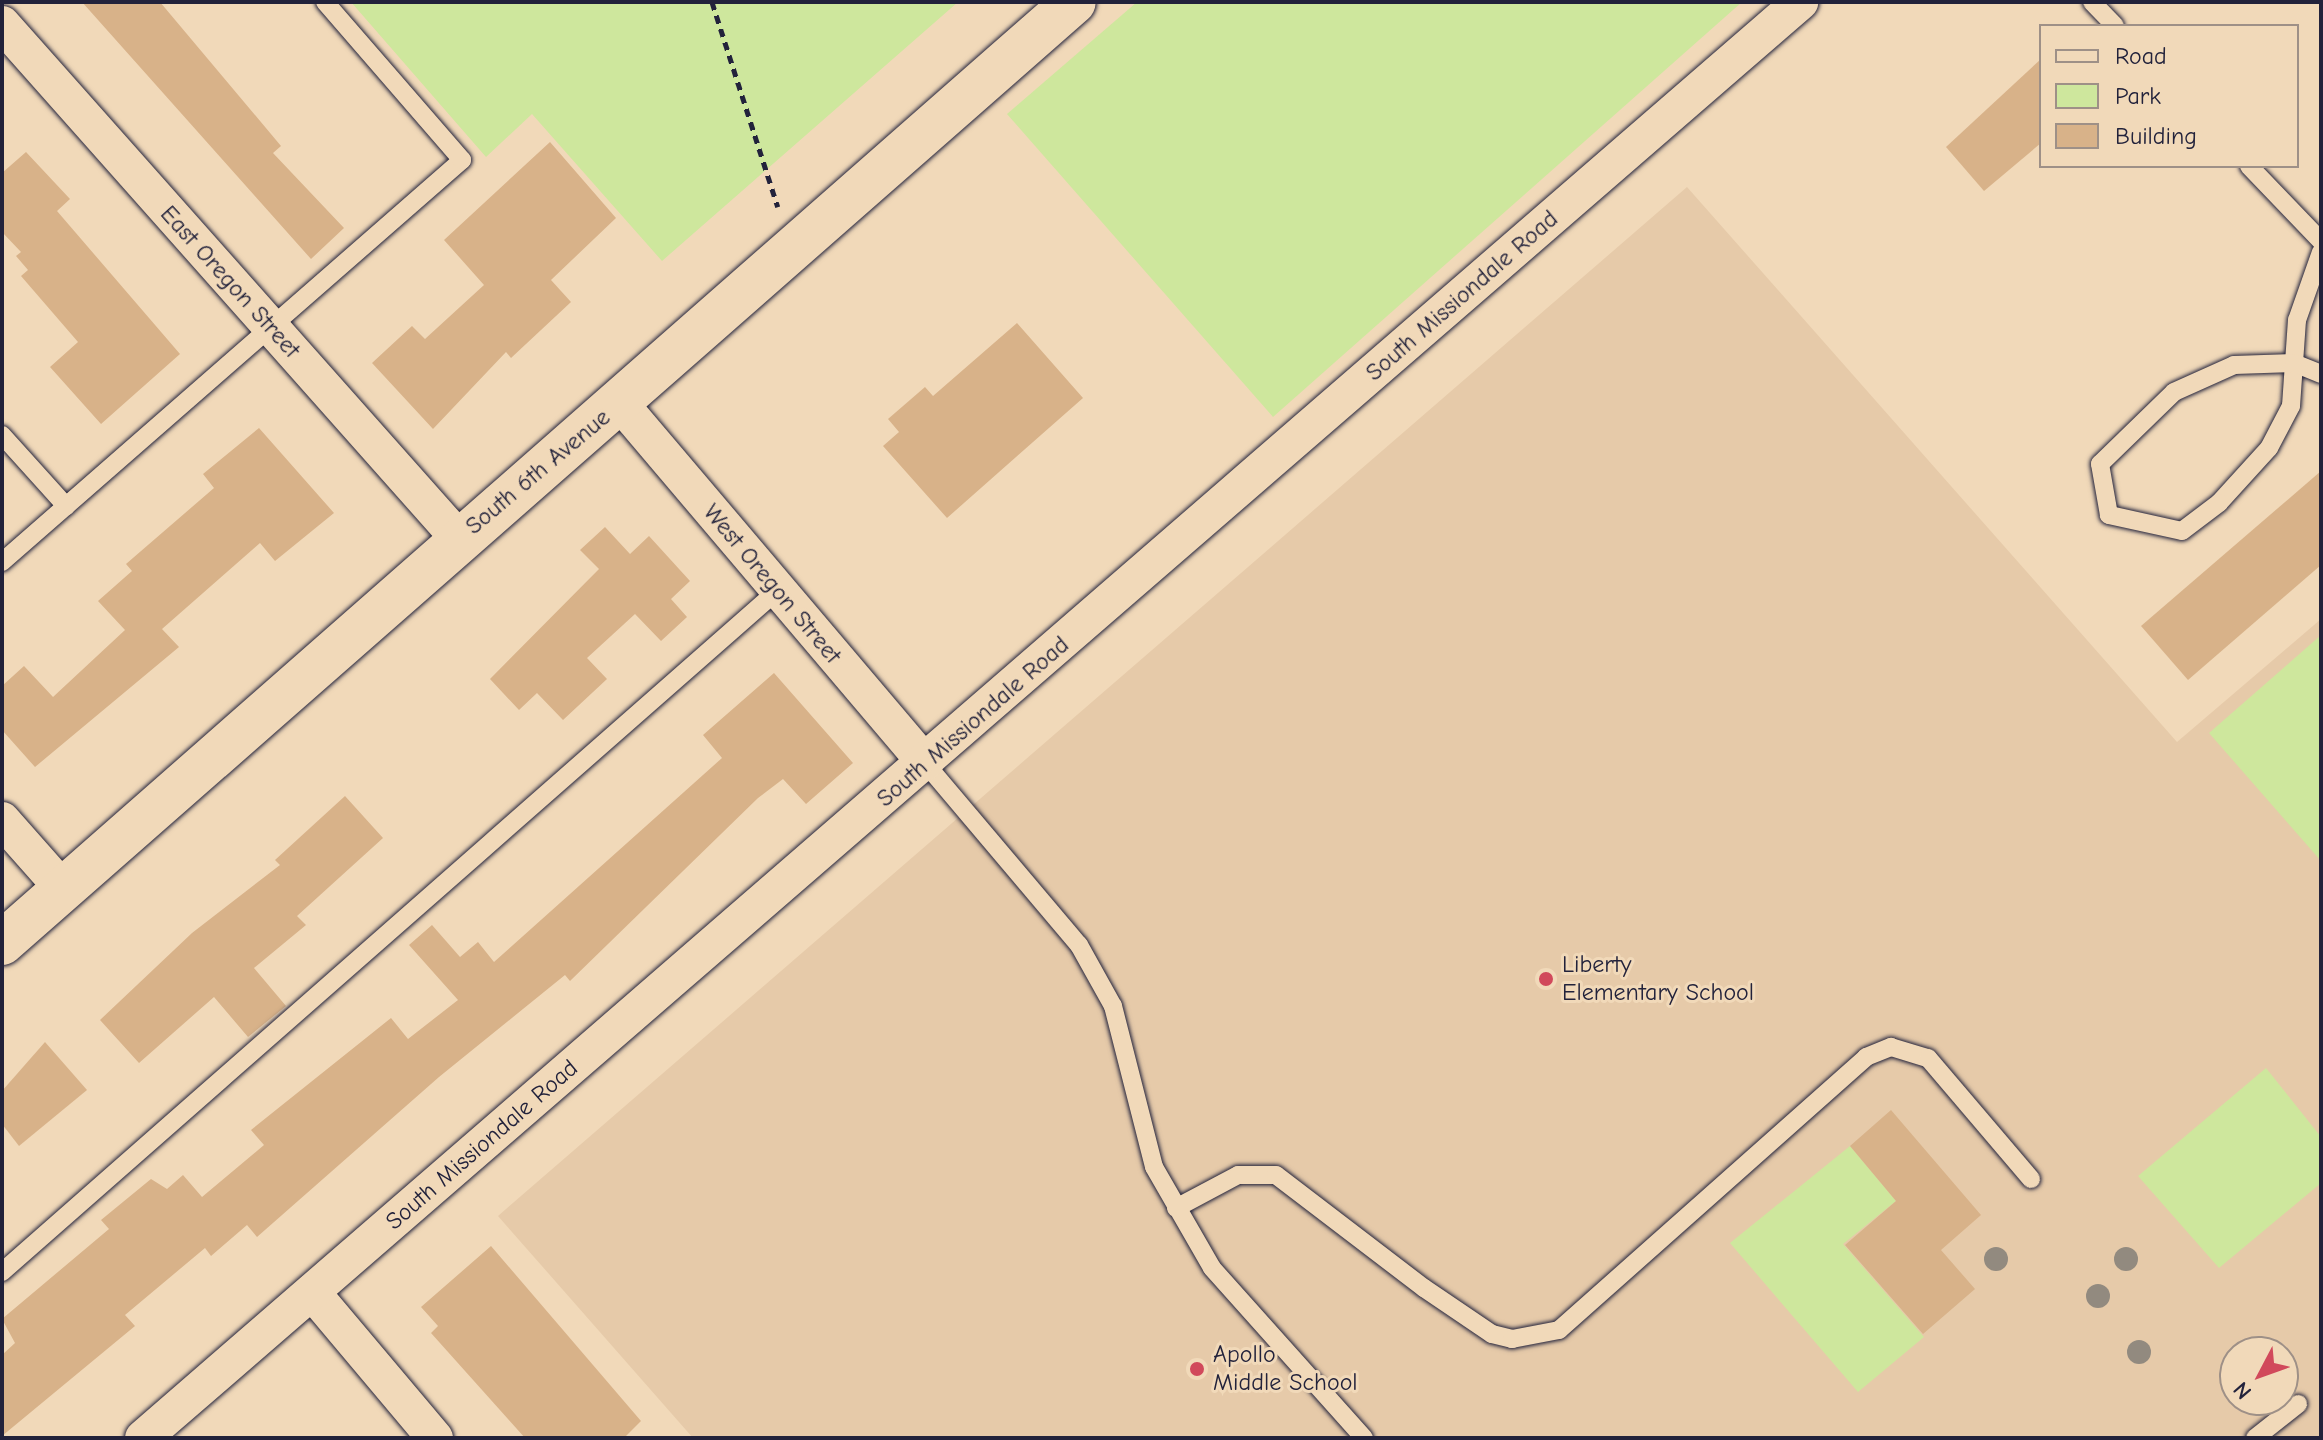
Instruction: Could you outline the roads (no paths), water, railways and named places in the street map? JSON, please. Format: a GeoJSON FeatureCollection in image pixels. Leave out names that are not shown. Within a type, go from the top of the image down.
{"type":"FeatureCollection","features":[{"type":"Feature","properties":{"kind":"street","name":"South 6th Avenue"},"geometry":{"type":"LineString","coordinates":[[2,943],[1074,2]]}},
{"type":"Feature","properties":{"kind":"street","name":"South Missiondale Road"},"geometry":{"type":"LineString","coordinates":[[143,1438],[1800,2]]}},
{"type":"Feature","properties":{"kind":"street","name":"East Oregon Street"},"geometry":{"type":"LineString","coordinates":[[2,24],[459,539]]}},
{"type":"Feature","properties":{"kind":"street","name":"West Oregon Street"},"geometry":{"type":"LineString","coordinates":[[620,403],[925,763]]}},
{"type":"Feature","properties":{"kind":"street"},"geometry":{"type":"LineString","coordinates":[[2,820],[63,889]]}},
{"type":"Feature","properties":{"kind":"street"},"geometry":{"type":"LineString","coordinates":[[312,1292],[435,1438]]}},
{"type":"Feature","properties":{"kind":"lane"},"geometry":{"type":"LineString","coordinates":[[2,562],[462,160],[325,2]]}},
{"type":"Feature","properties":{"kind":"lane"},"geometry":{"type":"LineString","coordinates":[[2092,2],[2113,24]]}},
{"type":"Feature","properties":{"kind":"lane"},"geometry":{"type":"LineString","coordinates":[[2251,168],[2321,241]]}},
{"type":"Feature","properties":{"kind":"lane"},"geometry":{"type":"LineString","coordinates":[[2321,252],[2297,320],[2294,363],[2291,406],[2269,448],[2219,503],[2182,531],[2109,515],[2100,464],[2174,392],[2234,365],[2294,363],[2321,374]]}},
{"type":"Feature","properties":{"kind":"lane"},"geometry":{"type":"LineString","coordinates":[[2,435],[66,506]]}},
{"type":"Feature","properties":{"kind":"lane"},"geometry":{"type":"LineString","coordinates":[[2,1272],[777,591]]}},
{"type":"Feature","properties":{"kind":"lane"},"geometry":{"type":"LineString","coordinates":[[925,763],[1079,945],[1113,1006],[1154,1167],[1212,1268],[1364,1438]]}},
{"type":"Feature","properties":{"kind":"lane"},"geometry":{"type":"LineString","coordinates":[[1176,1208],[1238,1175],[1276,1175],[1424,1288],[1492,1334],[1512,1339],[1559,1330],[1866,1057],[1891,1047],[1928,1058],[2031,1179]]}},
{"type":"Feature","properties":{"kind":"lane"},"geometry":{"type":"LineString","coordinates":[[2255,1438],[2283,1416]]}},
{"type":"Feature","properties":{"kind":"place","name":"Liberty Elementary School"},"geometry":{"type":"Point","coordinates":[1546,979]}},
{"type":"Feature","properties":{"kind":"place","name":"Apollo Middle School"},"geometry":{"type":"Point","coordinates":[1197,1369]}}]}
